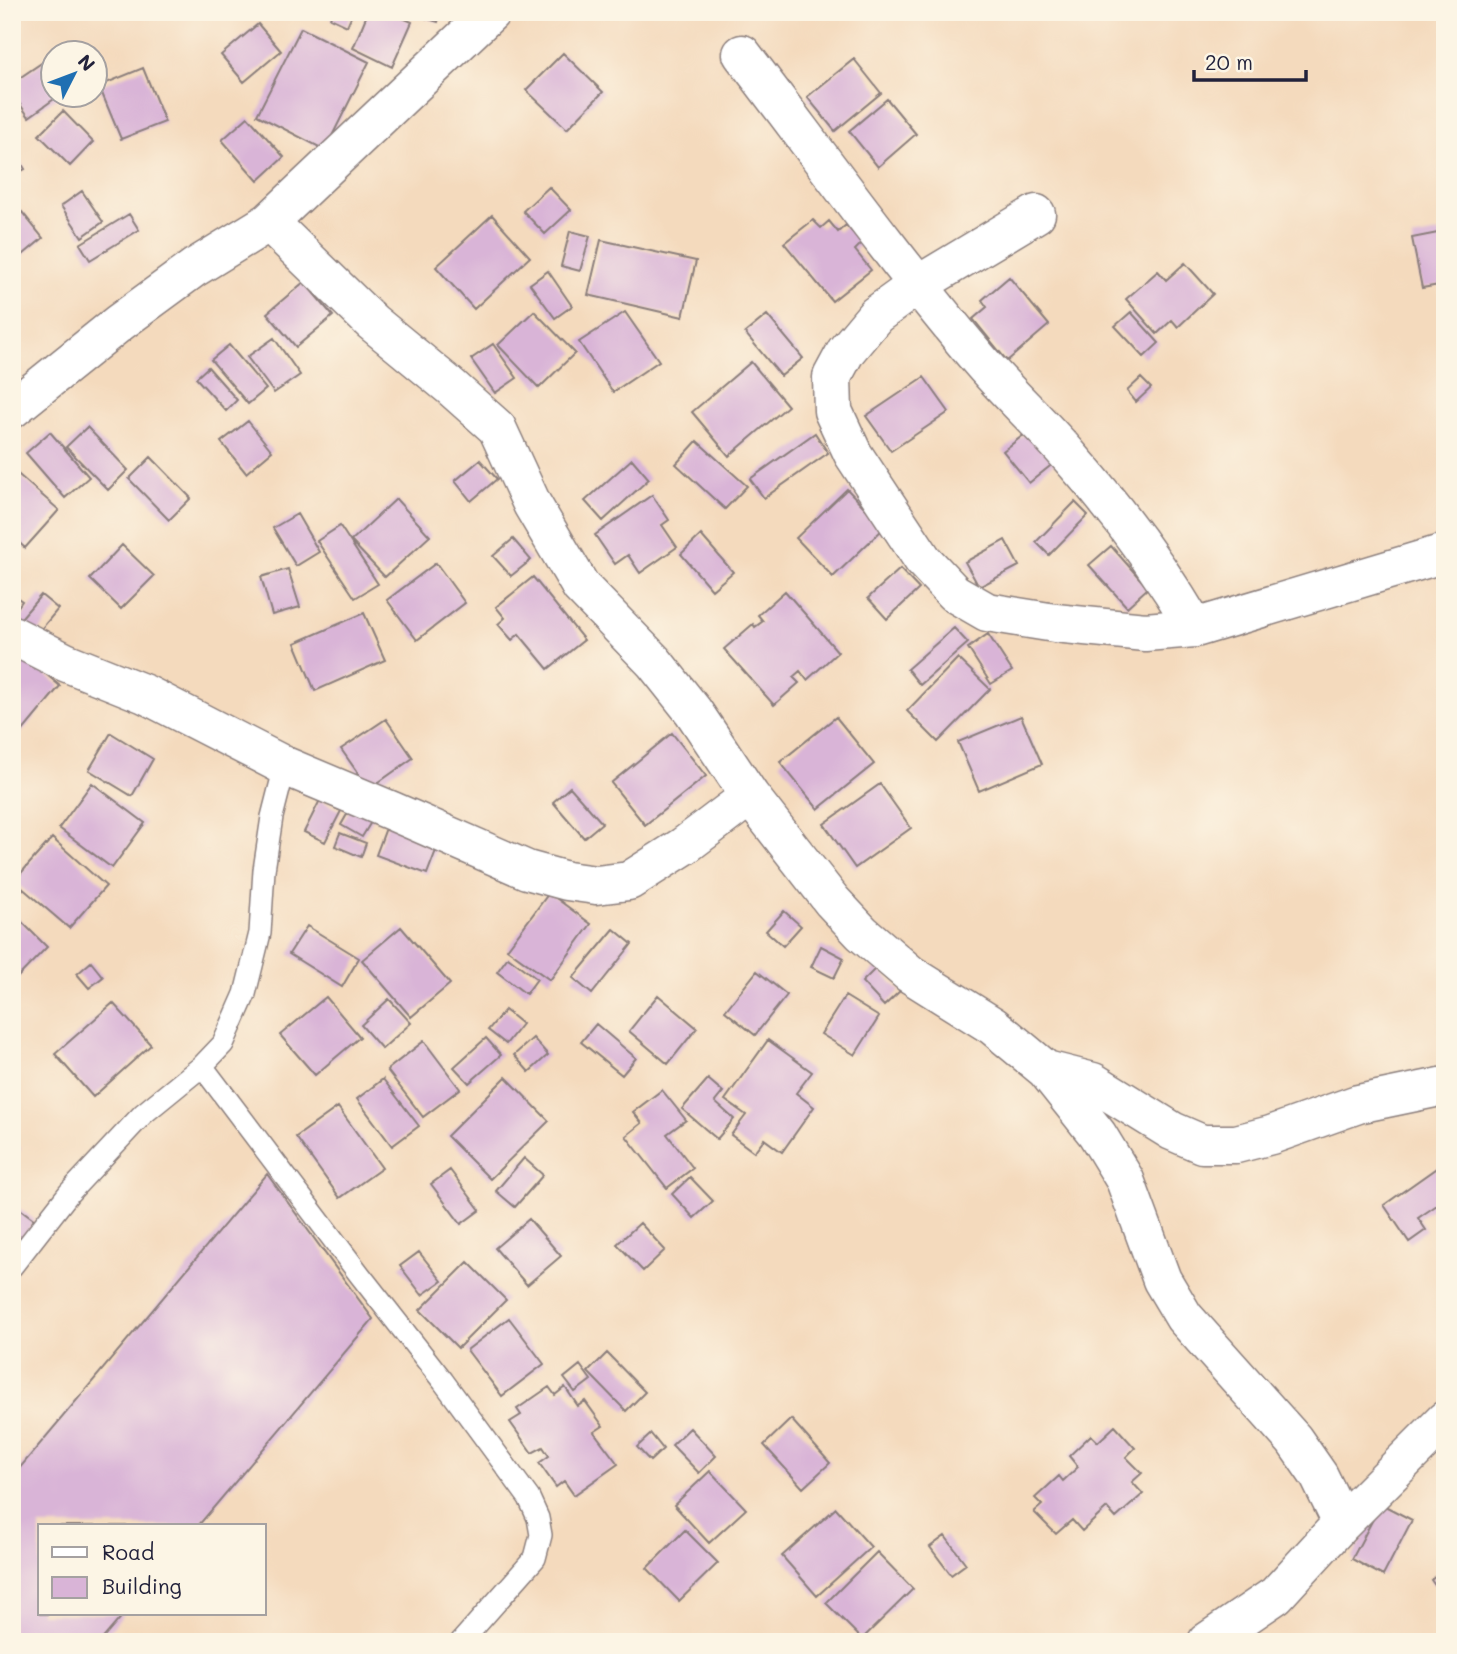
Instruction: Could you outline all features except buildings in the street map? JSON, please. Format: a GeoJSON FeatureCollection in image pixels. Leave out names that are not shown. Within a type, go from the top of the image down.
{"type":"FeatureCollection","features":[{"type":"Feature","properties":{"kind":"street"},"geometry":{"type":"LineString","coordinates":[[12,409],[119,323],[194,268],[269,222],[491,12]]}},
{"type":"Feature","properties":{"kind":"street"},"geometry":{"type":"LineString","coordinates":[[742,54],[916,286],[991,374],[1069,455],[1115,510],[1168,582],[1195,628]]}},
{"type":"Feature","properties":{"kind":"street"},"geometry":{"type":"LineString","coordinates":[[1036,214],[916,286],[876,315],[846,351],[832,377],[833,411],[853,454],[923,560],[954,593],[987,612],[1055,623],[1146,632],[1195,628],[1445,553]]}},
{"type":"Feature","properties":{"kind":"street"},"geometry":{"type":"LineString","coordinates":[[269,222],[372,322],[497,428],[532,504],[581,586],[654,662],[693,711],[750,796],[832,901],[862,933],[910,974],[993,1026],[1046,1070],[1097,1134],[1125,1181],[1161,1280],[1184,1317],[1294,1440],[1319,1476],[1342,1523]]}},
{"type":"Feature","properties":{"kind":"street"},"geometry":{"type":"LineString","coordinates":[[12,635],[65,662],[145,694],[285,766],[527,870],[567,881],[596,885],[629,881],[684,846],[750,796]]}},
{"type":"Feature","properties":{"kind":"street"},"geometry":{"type":"LineString","coordinates":[[1046,1070],[1093,1082],[1172,1131],[1202,1144],[1236,1144],[1271,1135],[1358,1104],[1445,1086]]}},
{"type":"Feature","properties":{"kind":"street"},"geometry":{"type":"LineString","coordinates":[[1207,1642],[1276,1595],[1342,1523],[1445,1420]]}},
{"type":"Feature","properties":{"kind":"lane"},"geometry":{"type":"LineString","coordinates":[[12,1266],[69,1193],[143,1114],[202,1066],[223,1044],[246,993],[260,933],[264,870],[272,817],[285,766]]}},
{"type":"Feature","properties":{"kind":"lane"},"geometry":{"type":"LineString","coordinates":[[202,1066],[443,1381],[529,1498],[538,1518],[541,1535],[535,1558],[461,1642]]}}]}
